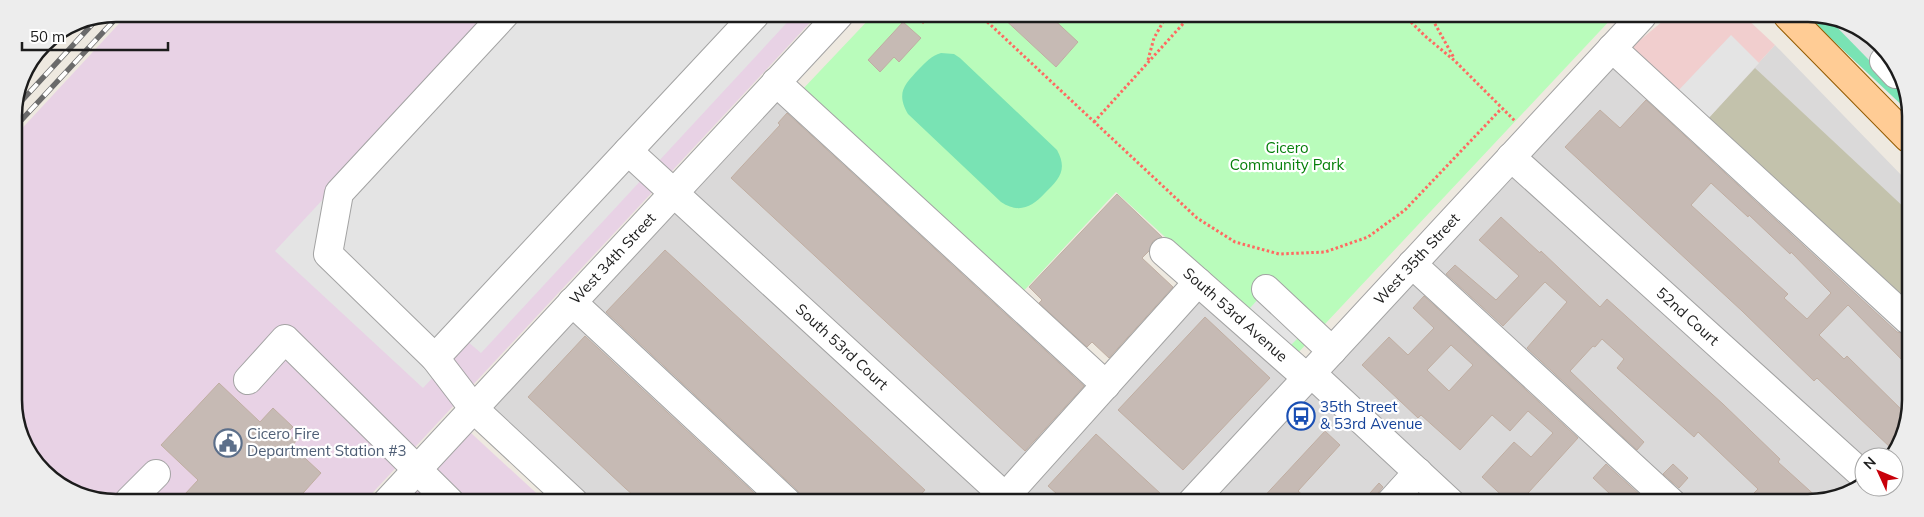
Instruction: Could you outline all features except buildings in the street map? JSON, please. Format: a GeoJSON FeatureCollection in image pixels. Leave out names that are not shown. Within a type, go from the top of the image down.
{"type":"FeatureCollection","features":[{"type":"Feature","properties":{"kind":"main road"},"geometry":{"type":"LineString","coordinates":[[1794,22],[1902,132]]}},
{"type":"Feature","properties":{"kind":"street"},"geometry":{"type":"LineString","coordinates":[[499,22],[339,193],[328,254],[435,358],[474,408],[565,494]]}},
{"type":"Feature","properties":{"kind":"street"},"geometry":{"type":"LineString","coordinates":[[435,358],[748,22]]}},
{"type":"Feature","properties":{"kind":"street","name":"West 34th Street"},"geometry":{"type":"LineString","coordinates":[[395,494],[832,22]]}},
{"type":"Feature","properties":{"kind":"street","name":"West 35th Street"},"geometry":{"type":"LineString","coordinates":[[1199,494],[1636,22]]}},
{"type":"Feature","properties":{"kind":"street"},"geometry":{"type":"LineString","coordinates":[[1612,48],[1902,314]]}},
{"type":"Feature","properties":{"kind":"street"},"geometry":{"type":"LineString","coordinates":[[776,82],[1106,385]]}},
{"type":"Feature","properties":{"kind":"street","name":"South 53rd Court"},"geometry":{"type":"LineString","coordinates":[[628,151],[998,494]]}},
{"type":"Feature","properties":{"kind":"street","name":"52nd Court"},"geometry":{"type":"LineString","coordinates":[[1511,157],[1854,467]]}},
{"type":"Feature","properties":{"kind":"street","name":"South 53rd Avenue"},"geometry":{"type":"LineString","coordinates":[[1164,252],[1309,376],[1441,494]]}},
{"type":"Feature","properties":{"kind":"street"},"geometry":{"type":"LineString","coordinates":[[1412,264],[1662,494]]}},
{"type":"Feature","properties":{"kind":"street"},"geometry":{"type":"LineString","coordinates":[[1006,494],[1198,282]]}},
{"type":"Feature","properties":{"kind":"street"},"geometry":{"type":"LineString","coordinates":[[1266,290],[1332,351]]}},
{"type":"Feature","properties":{"kind":"street"},"geometry":{"type":"LineString","coordinates":[[572,302],[778,494]]}},
{"type":"Feature","properties":{"kind":"street"},"geometry":{"type":"LineString","coordinates":[[248,380],[285,339],[442,494]]}},
{"type":"Feature","properties":{"kind":"street"},"geometry":{"type":"LineString","coordinates":[[1398,494],[1418,472]]}},
{"type":"Feature","properties":{"kind":"street"},"geometry":{"type":"LineString","coordinates":[[136,494],[156,474]]}},
{"type":"Feature","properties":{"kind":"path"},"geometry":{"type":"LineString","coordinates":[[987,22],[1197,218],[1235,242],[1279,254],[1325,252],[1368,237],[1405,210],[1501,109]]}},
{"type":"Feature","properties":{"kind":"path"},"geometry":{"type":"LineString","coordinates":[[1147,64],[1154,38],[1163,22]]}},
{"type":"Feature","properties":{"kind":"path"},"geometry":{"type":"LineString","coordinates":[[1094,122],[1185,22]]}},
{"type":"Feature","properties":{"kind":"path"},"geometry":{"type":"LineString","coordinates":[[1411,22],[1456,61],[1501,109],[1516,122]]}},
{"type":"Feature","properties":{"kind":"path"},"geometry":{"type":"LineString","coordinates":[[1434,22],[1456,61]]}},
{"type":"Feature","properties":{"kind":"shaded area"},"geometry":{"type":"Polygon","coordinates":[[[121,22],[810,22],[372,494],[98,493],[75,485],[50,467],[42,458],[30,436],[24,419],[22,400],[23,127],[121,22]]]}},
{"type":"Feature","properties":{"kind":"shaded area"},"geometry":{"type":"Polygon","coordinates":[[[488,22],[788,22],[481,353],[467,341],[423,388],[275,251],[488,22]]]}},
{"type":"Feature","properties":{"kind":"shaded area"},"geometry":{"type":"Polygon","coordinates":[[[1662,22],[1750,22],[1775,45],[1700,127],[1621,56],[1662,22]]]}},
{"type":"Feature","properties":{"kind":"shaded area"},"geometry":{"type":"Polygon","coordinates":[[[1838,28],[1854,35],[1874,50],[1886,64],[1896,88],[1838,28]]]}},
{"type":"Feature","properties":{"kind":"shaded area"},"geometry":{"type":"Polygon","coordinates":[[[1731,35],[1759,63],[1705,122],[1675,94],[1731,35]]]}},
{"type":"Feature","properties":{"kind":"shaded area"},"geometry":{"type":"Polygon","coordinates":[[[1775,45],[1902,176],[1902,400],[1900,419],[1889,447],[1854,447],[1854,482],[1826,493],[1813,494],[1210,494],[1621,56],[1700,127],[1775,45]]]}},
{"type":"Feature","properties":{"kind":"shaded area"},"geometry":{"type":"Polygon","coordinates":[[[1755,68],[1902,205],[1902,307],[1705,122],[1755,68]]]}},
{"type":"Feature","properties":{"kind":"shaded area"},"geometry":{"type":"Polygon","coordinates":[[[776,91],[1108,392],[1195,293],[1295,383],[1191,494],[1020,494],[1009,483],[999,494],[577,494],[482,407],[776,91]]]}},
{"type":"Feature","properties":{"kind":"shaded area"},"geometry":{"type":"Polygon","coordinates":[[[1261,296],[1302,334],[1290,346],[1250,308],[1261,296]]]}},
{"type":"Feature","properties":{"kind":"shaded area"},"geometry":{"type":"Polygon","coordinates":[[[471,433],[537,494],[414,494],[471,433]]]}},
{"type":"Feature","properties":{"kind":"green space","name":"Cicero Community Park"},"geometry":{"type":"Polygon","coordinates":[[[866,22],[1608,22],[1295,356],[1116,192],[1019,296],[801,91],[866,22]]]}},
{"type":"Feature","properties":{"kind":"green space"},"geometry":{"type":"Polygon","coordinates":[[[1815,23],[1826,24],[1843,30],[1865,42],[1874,50],[1886,64],[1892,75],[1901,104],[1815,23]]]}},
{"type":"Feature","properties":{"kind":"green space"},"geometry":{"type":"Polygon","coordinates":[[[941,53],[954,54],[960,58],[1057,150],[1062,163],[1058,179],[1035,202],[1025,207],[1014,208],[1001,202],[908,114],[904,107],[903,90],[926,62],[941,53]]]}},
{"type":"Feature","properties":{"kind":"railway"},"geometry":{"type":"LineString","coordinates":[[23,118],[112,22]]}},
{"type":"Feature","properties":{"kind":"railway"},"geometry":{"type":"LineString","coordinates":[[24,98],[90,27]]}},
{"type":"Feature","properties":{"kind":"place","name":"35th Street & 53rd Avenue"},"geometry":{"type":"Point","coordinates":[1301,416]}},
{"type":"Feature","properties":{"kind":"place","name":"Cicero Fire Department Station #3"},"geometry":{"type":"Point","coordinates":[228,443]}}]}
